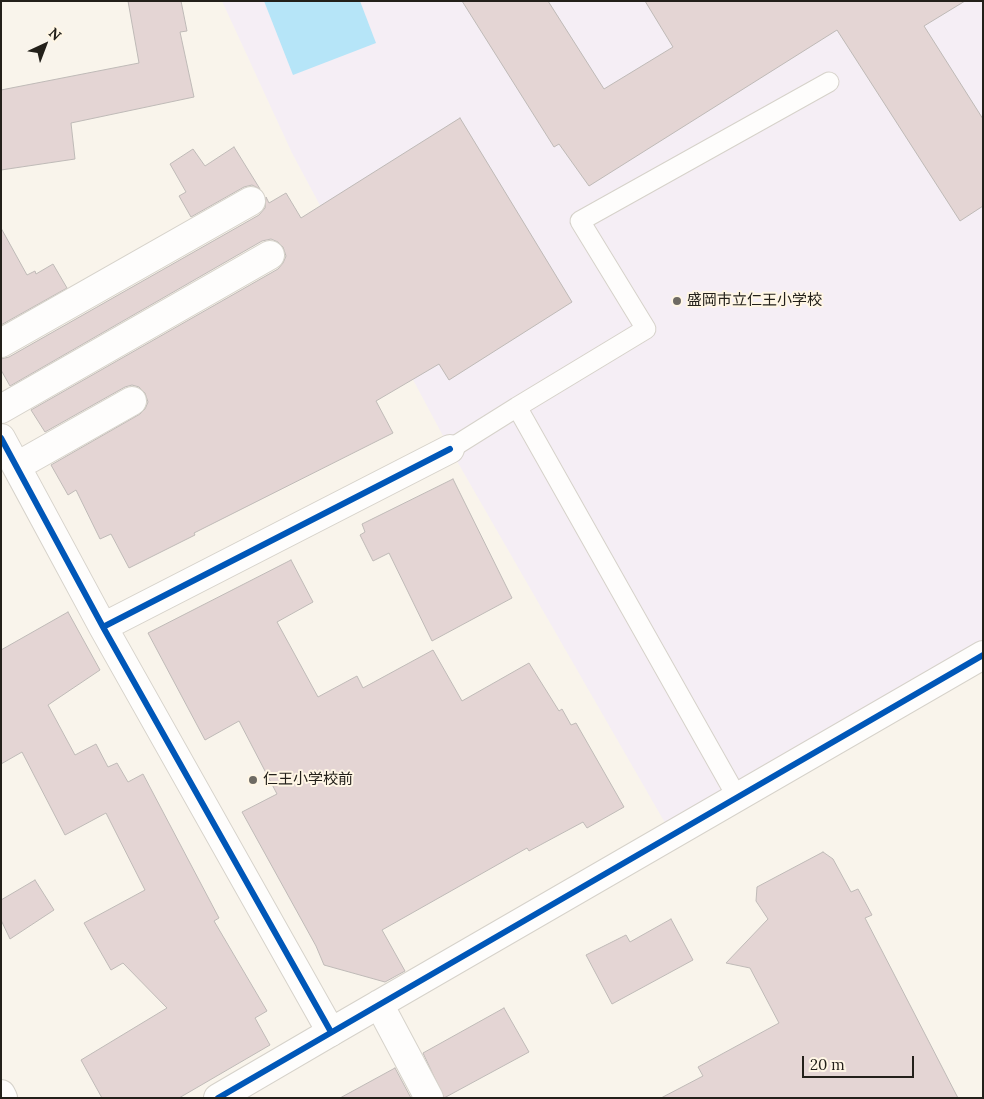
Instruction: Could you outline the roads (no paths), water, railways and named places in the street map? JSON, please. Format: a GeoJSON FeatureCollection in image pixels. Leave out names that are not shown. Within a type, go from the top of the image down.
{"type":"FeatureCollection","features":[{"type":"Feature","properties":{"kind":"street"},"geometry":{"type":"LineString","coordinates":[[1,343],[250,201]]}},
{"type":"Feature","properties":{"kind":"street"},"geometry":{"type":"LineString","coordinates":[[1,409],[270,255]]}},
{"type":"Feature","properties":{"kind":"street"},"geometry":{"type":"LineString","coordinates":[[16,466],[132,401]]}},
{"type":"Feature","properties":{"kind":"street"},"geometry":{"type":"LineString","coordinates":[[1,438],[103,628],[331,1032]]}},
{"type":"Feature","properties":{"kind":"street"},"geometry":{"type":"LineString","coordinates":[[103,628],[450,449]]}},
{"type":"Feature","properties":{"kind":"street"},"geometry":{"type":"LineString","coordinates":[[218,1098],[983,655]]}},
{"type":"Feature","properties":{"kind":"street"},"geometry":{"type":"LineString","coordinates":[[379,1004],[429,1098]]}},
{"type":"Feature","properties":{"kind":"street"},"geometry":{"type":"LineString","coordinates":[[1,1094],[3,1098]]}},
{"type":"Feature","properties":{"kind":"lane"},"geometry":{"type":"LineString","coordinates":[[450,449],[646,329],[580,221],[829,82]]}},
{"type":"Feature","properties":{"kind":"lane"},"geometry":{"type":"LineString","coordinates":[[517,407],[737,797]]}},
{"type":"Feature","properties":{"kind":"water"},"geometry":{"type":"Polygon","coordinates":[[[264,1],[360,1],[376,43],[293,75],[264,1]]]}},
{"type":"Feature","properties":{"kind":"place","name":"盛岡市立仁王小学校"},"geometry":{"type":"Point","coordinates":[677,301]}},
{"type":"Feature","properties":{"kind":"place","name":"仁王小学校前"},"geometry":{"type":"Point","coordinates":[253,780]}}]}
